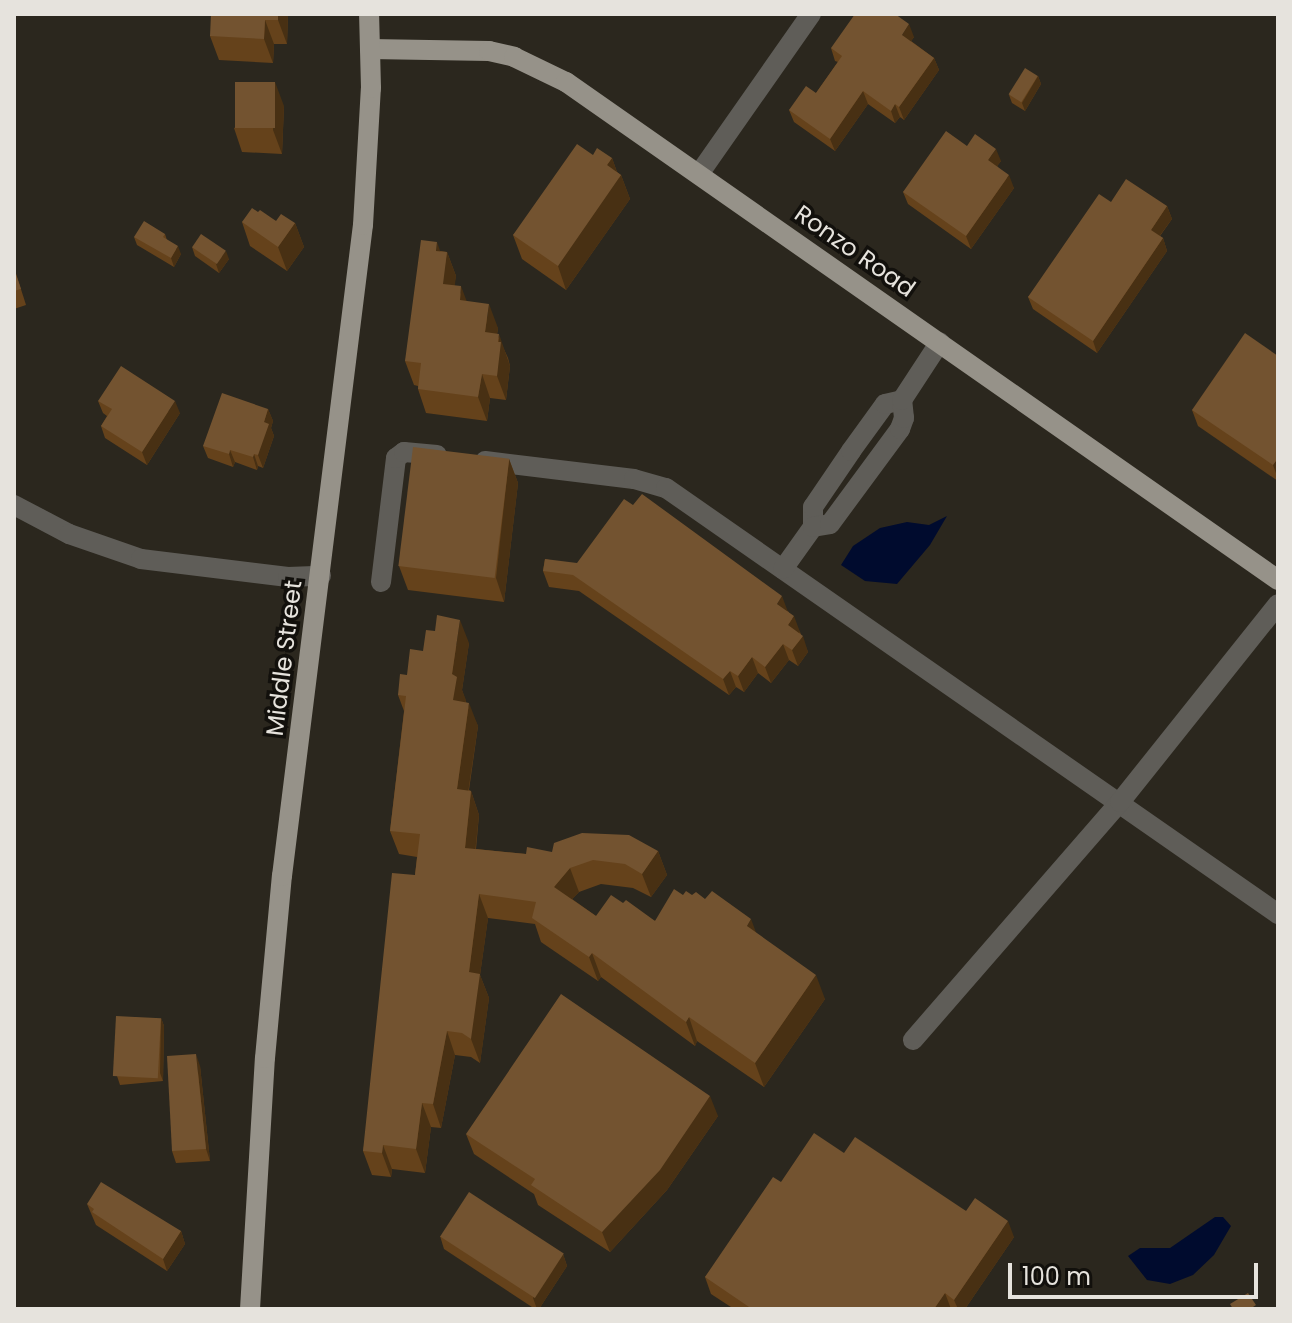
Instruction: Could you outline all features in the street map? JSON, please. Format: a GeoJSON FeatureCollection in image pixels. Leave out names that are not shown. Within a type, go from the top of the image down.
{"type":"FeatureCollection","features":[{"type":"Feature","properties":{"kind":"main road","name":"Middle Street"},"geometry":{"type":"LineString","coordinates":[[250,1309],[276,935],[363,225],[370,115],[369,14]]}},
{"type":"Feature","properties":{"kind":"main road","name":"Ronzo Road"},"geometry":{"type":"LineString","coordinates":[[370,49],[458,49],[514,57],[566,82],[1278,580]]}},
{"type":"Feature","properties":{"kind":"street"},"geometry":{"type":"LineString","coordinates":[[699,174],[811,14]]}},
{"type":"Feature","properties":{"kind":"street"},"geometry":{"type":"LineString","coordinates":[[783,569],[813,527],[813,507],[851,451],[885,404],[902,400],[940,342]]}},
{"type":"Feature","properties":{"kind":"street"},"geometry":{"type":"LineString","coordinates":[[381,582],[396,458],[404,452],[634,479],[666,488],[1278,914]]}},
{"type":"Feature","properties":{"kind":"street"},"geometry":{"type":"LineString","coordinates":[[14,505],[69,534],[141,559],[288,577],[321,576]]}},
{"type":"Feature","properties":{"kind":"street"},"geometry":{"type":"LineString","coordinates":[[913,1040],[1120,802],[1278,604]]}},
{"type":"Feature","properties":{"kind":"water"},"geometry":{"type":"Polygon","coordinates":[[[947,516],[930,545],[897,584],[865,581],[841,565],[853,546],[880,528],[907,522],[929,525],[947,516]]]}},
{"type":"Feature","properties":{"kind":"water"},"geometry":{"type":"Polygon","coordinates":[[[1215,1217],[1223,1217],[1231,1226],[1214,1255],[1193,1275],[1170,1284],[1147,1280],[1128,1256],[1140,1248],[1170,1248],[1215,1217]]]}},
{"type":"Feature","properties":{"kind":"building"},"geometry":{"type":"Polygon","coordinates":[[[211,14],[278,14],[278,20],[265,20],[264,39],[210,36],[211,14]]]}},
{"type":"Feature","properties":{"kind":"building"},"geometry":{"type":"Polygon","coordinates":[[[855,14],[895,14],[909,24],[902,35],[934,58],[899,107],[895,104],[891,111],[863,91],[830,139],[789,110],[806,86],[816,93],[842,56],[831,48],[855,14]]]}},
{"type":"Feature","properties":{"kind":"building"},"geometry":{"type":"Polygon","coordinates":[[[1025,68],[1038,76],[1021,102],[1009,94],[1025,68]]]}},
{"type":"Feature","properties":{"kind":"building"},"geometry":{"type":"Polygon","coordinates":[[[235,82],[275,82],[275,128],[235,128],[235,82]]]}},
{"type":"Feature","properties":{"kind":"building"},"geometry":{"type":"Polygon","coordinates":[[[946,131],[967,146],[975,134],[996,149],[988,160],[1009,175],[966,236],[903,192],[946,131]]]}},
{"type":"Feature","properties":{"kind":"building"},"geometry":{"type":"Polygon","coordinates":[[[577,144],[593,155],[597,148],[612,158],[607,165],[621,175],[558,266],[513,235],[577,144]]]}},
{"type":"Feature","properties":{"kind":"building"},"geometry":{"type":"Polygon","coordinates":[[[1126,179],[1167,206],[1151,230],[1163,238],[1093,341],[1028,297],[1099,194],[1111,202],[1126,179]]]}},
{"type":"Feature","properties":{"kind":"building"},"geometry":{"type":"Polygon","coordinates":[[[252,208],[276,221],[281,214],[295,223],[278,247],[242,222],[252,208]]]}},
{"type":"Feature","properties":{"kind":"building"},"geometry":{"type":"Polygon","coordinates":[[[144,221],[178,246],[171,258],[134,237],[144,221]]]}},
{"type":"Feature","properties":{"kind":"building"},"geometry":{"type":"Polygon","coordinates":[[[201,234],[226,251],[217,264],[192,247],[201,234]]]}},
{"type":"Feature","properties":{"kind":"building"},"geometry":{"type":"Polygon","coordinates":[[[421,240],[437,242],[436,251],[447,252],[443,284],[461,286],[460,300],[489,304],[485,332],[499,334],[498,342],[501,342],[497,376],[482,374],[478,397],[418,389],[421,363],[405,361],[421,240]]]}},
{"type":"Feature","properties":{"kind":"building"},"geometry":{"type":"Polygon","coordinates":[[[14,269],[21,289],[14,291],[14,269]]]}},
{"type":"Feature","properties":{"kind":"building"},"geometry":{"type":"Polygon","coordinates":[[[1245,333],[1278,356],[1278,458],[1273,465],[1192,410],[1245,333]]]}},
{"type":"Feature","properties":{"kind":"building"},"geometry":{"type":"Polygon","coordinates":[[[121,366],[175,401],[142,452],[101,426],[112,409],[98,401],[121,366]]]}},
{"type":"Feature","properties":{"kind":"building"},"geometry":{"type":"Polygon","coordinates":[[[222,393],[268,409],[264,422],[269,424],[258,455],[254,454],[253,457],[230,450],[229,454],[203,446],[222,393]]]}},
{"type":"Feature","properties":{"kind":"building"},"geometry":{"type":"Polygon","coordinates":[[[413,447],[509,459],[495,578],[398,566],[413,447]]]}},
{"type":"Feature","properties":{"kind":"building"},"geometry":{"type":"Polygon","coordinates":[[[642,494],[782,596],[777,604],[794,616],[788,625],[803,636],[792,650],[783,644],[765,667],[752,657],[738,676],[730,671],[723,679],[573,575],[543,571],[545,559],[577,563],[624,499],[633,505],[642,494]]]}},
{"type":"Feature","properties":{"kind":"building"},"geometry":{"type":"Polygon","coordinates":[[[437,615],[460,620],[452,674],[457,677],[453,700],[469,703],[457,789],[471,791],[465,848],[526,854],[527,847],[552,852],[554,843],[582,833],[629,835],[658,851],[642,874],[625,864],[593,860],[570,868],[554,887],[596,916],[611,895],[623,903],[626,900],[655,921],[674,889],[683,895],[686,891],[692,895],[696,892],[705,899],[712,891],[751,919],[747,926],[816,975],[755,1063],[689,1017],[686,1022],[592,953],[589,957],[532,918],[536,902],[479,894],[469,972],[480,974],[471,1039],[462,1033],[447,1031],[433,1104],[422,1103],[416,1149],[383,1145],[382,1153],[363,1151],[392,873],[415,875],[420,834],[390,831],[406,696],[398,695],[400,674],[407,675],[410,649],[423,651],[426,630],[435,631],[437,615]]]}},
{"type":"Feature","properties":{"kind":"building"},"geometry":{"type":"Polygon","coordinates":[[[561,994],[710,1096],[660,1170],[602,1232],[531,1185],[535,1179],[466,1134],[561,994]]]}},
{"type":"Feature","properties":{"kind":"building"},"geometry":{"type":"Polygon","coordinates":[[[116,1016],[161,1018],[158,1078],[113,1076],[116,1016]]]}},
{"type":"Feature","properties":{"kind":"building"},"geometry":{"type":"Polygon","coordinates":[[[196,1054],[206,1149],[172,1151],[167,1056],[196,1054]]]}},
{"type":"Feature","properties":{"kind":"building"},"geometry":{"type":"Polygon","coordinates":[[[814,1133],[844,1153],[855,1137],[966,1211],[975,1198],[1008,1221],[954,1300],[945,1293],[934,1309],[752,1309],[705,1277],[773,1177],[781,1182],[814,1133]]]}},
{"type":"Feature","properties":{"kind":"building"},"geometry":{"type":"Polygon","coordinates":[[[101,1182],[181,1231],[163,1259],[92,1212],[94,1209],[87,1204],[101,1182]]]}},
{"type":"Feature","properties":{"kind":"building"},"geometry":{"type":"Polygon","coordinates":[[[469,1192],[564,1254],[535,1298],[440,1236],[469,1192]]]}},
{"type":"Feature","properties":{"kind":"building"},"geometry":{"type":"Polygon","coordinates":[[[1248,1293],[1256,1305],[1250,1309],[1233,1309],[1230,1304],[1248,1293]]]}}]}
